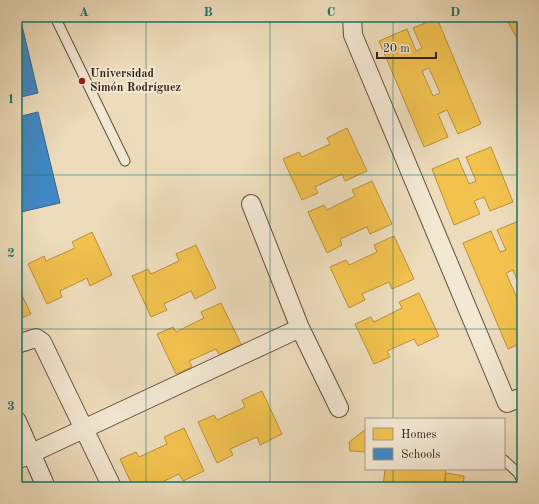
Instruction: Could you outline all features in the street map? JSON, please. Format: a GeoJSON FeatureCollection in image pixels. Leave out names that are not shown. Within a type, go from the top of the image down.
{"type":"FeatureCollection","features":[{"type":"Feature","properties":{"kind":"street"},"geometry":{"type":"LineString","coordinates":[[352,17],[353,35],[507,403],[522,397]]}},
{"type":"Feature","properties":{"kind":"street"},"geometry":{"type":"LineString","coordinates":[[251,204],[300,328],[339,408]]}},
{"type":"Feature","properties":{"kind":"street"},"geometry":{"type":"LineString","coordinates":[[24,456],[300,328]]}},
{"type":"Feature","properties":{"kind":"street"},"geometry":{"type":"LineString","coordinates":[[17,344],[36,338],[42,342],[112,487]]}},
{"type":"Feature","properties":{"kind":"street"},"geometry":{"type":"LineString","coordinates":[[17,421],[24,456],[46,487]]}},
{"type":"Feature","properties":{"kind":"lane"},"geometry":{"type":"LineString","coordinates":[[55,17],[125,161]]}},
{"type":"Feature","properties":{"kind":"lane"},"geometry":{"type":"LineString","coordinates":[[505,461],[518,473],[522,480]]}},
{"type":"Feature","properties":{"kind":"building: Homes"},"geometry":{"type":"Polygon","coordinates":[[[505,17],[522,17],[522,47],[505,17]]]}},
{"type":"Feature","properties":{"kind":"building: Homes"},"geometry":{"type":"Polygon","coordinates":[[[437,18],[481,124],[458,134],[447,110],[438,114],[448,137],[424,147],[379,41],[407,29],[416,51],[422,48],[413,28],[437,18]],[[429,68],[422,71],[433,96],[440,93],[429,68]]]}},
{"type":"Feature","properties":{"kind":"building: Homes"},"geometry":{"type":"Polygon","coordinates":[[[347,128],[367,171],[345,181],[342,174],[315,187],[318,193],[302,200],[283,159],[299,152],[302,157],[330,144],[327,138],[347,128]]]}},
{"type":"Feature","properties":{"kind":"building: Homes"},"geometry":{"type":"Polygon","coordinates":[[[491,147],[513,202],[490,211],[484,197],[474,201],[480,214],[454,225],[432,169],[458,158],[469,184],[476,181],[466,157],[491,147]]]}},
{"type":"Feature","properties":{"kind":"building: Homes"},"geometry":{"type":"Polygon","coordinates":[[[372,181],[392,224],[370,234],[367,227],[340,239],[342,245],[327,253],[308,212],[324,205],[327,210],[355,196],[352,190],[372,181]]]}},
{"type":"Feature","properties":{"kind":"building: Homes"},"geometry":{"type":"Polygon","coordinates":[[[521,220],[522,291],[513,270],[506,273],[517,298],[522,295],[522,343],[508,349],[463,243],[491,231],[500,252],[506,250],[497,230],[521,220]]]}},
{"type":"Feature","properties":{"kind":"building: Homes"},"geometry":{"type":"Polygon","coordinates":[[[92,232],[112,275],[90,286],[87,278],[60,291],[62,297],[47,304],[28,264],[44,256],[46,261],[75,248],[72,242],[92,232]]]}},
{"type":"Feature","properties":{"kind":"building: Homes"},"geometry":{"type":"Polygon","coordinates":[[[394,236],[414,279],[392,289],[389,282],[362,294],[365,300],[349,308],[330,267],[346,260],[349,265],[377,252],[374,245],[394,236]]]}},
{"type":"Feature","properties":{"kind":"building: Homes"},"geometry":{"type":"Polygon","coordinates":[[[196,245],[216,288],[195,299],[191,291],[164,304],[167,310],[151,317],[132,276],[148,269],[151,274],[179,261],[176,254],[196,245]]]}},
{"type":"Feature","properties":{"kind":"building: Homes"},"geometry":{"type":"Polygon","coordinates":[[[17,285],[31,314],[17,320],[17,285]]]}},
{"type":"Feature","properties":{"kind":"building: Homes"},"geometry":{"type":"Polygon","coordinates":[[[419,293],[439,336],[418,346],[414,339],[387,351],[390,357],[374,364],[355,324],[371,317],[374,322],[402,308],[399,302],[419,293]]]}},
{"type":"Feature","properties":{"kind":"building: Homes"},"geometry":{"type":"Polygon","coordinates":[[[221,303],[242,346],[220,356],[216,349],[189,361],[192,367],[176,374],[157,334],[173,327],[176,332],[204,318],[201,312],[221,303]]]}},
{"type":"Feature","properties":{"kind":"building: Homes"},"geometry":{"type":"Polygon","coordinates":[[[262,391],[282,434],[260,445],[257,437],[230,449],[233,455],[217,463],[198,422],[214,415],[217,420],[245,407],[242,400],[262,391]]]}},
{"type":"Feature","properties":{"kind":"building: Homes"},"geometry":{"type":"Polygon","coordinates":[[[184,428],[204,471],[183,481],[179,474],[152,487],[133,487],[120,459],[136,452],[139,457],[167,444],[164,437],[184,428]]]}},
{"type":"Feature","properties":{"kind":"building: Homes"},"geometry":{"type":"Polygon","coordinates":[[[365,430],[365,452],[350,451],[349,442],[365,430]]]}},
{"type":"Feature","properties":{"kind":"building: Homes"},"geometry":{"type":"Polygon","coordinates":[[[385,470],[446,470],[444,487],[383,487],[385,470]]]}},
{"type":"Feature","properties":{"kind":"building: Homes"},"geometry":{"type":"Polygon","coordinates":[[[446,473],[464,476],[463,486],[445,484],[446,473]]]}},
{"type":"Feature","properties":{"kind":"building: Schools"},"geometry":{"type":"Polygon","coordinates":[[[17,17],[20,17],[38,93],[17,98],[17,17]]]}},
{"type":"Feature","properties":{"kind":"building: Schools"},"geometry":{"type":"Polygon","coordinates":[[[38,112],[60,203],[17,213],[17,117],[38,112]]]}},
{"type":"Feature","properties":{"kind":"place","name":"Universidad Simón Rodríguez"},"geometry":{"type":"Point","coordinates":[82,81]}}]}
